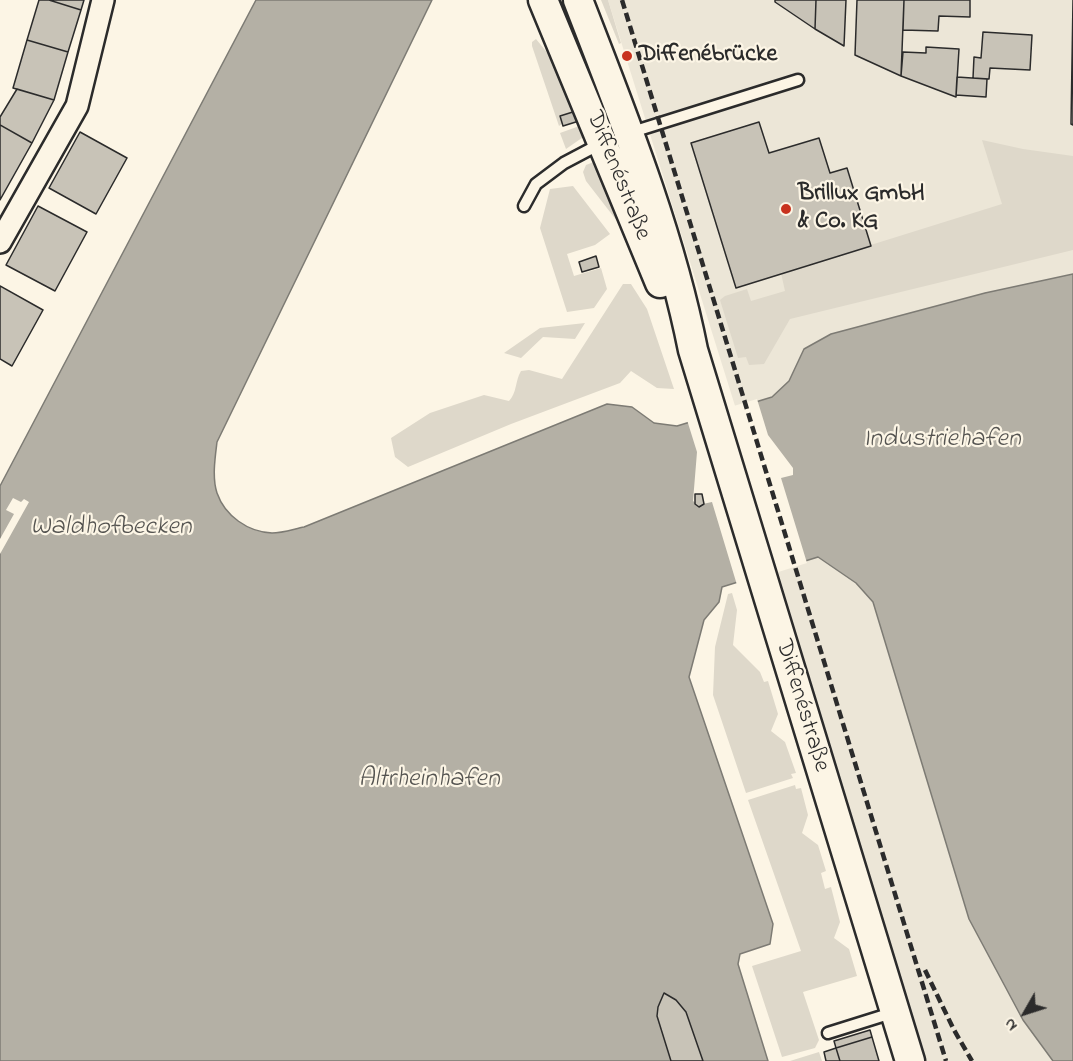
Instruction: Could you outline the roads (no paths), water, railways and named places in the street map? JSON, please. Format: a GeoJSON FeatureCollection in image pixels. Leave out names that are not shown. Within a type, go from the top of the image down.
{"type":"FeatureCollection","features":[{"type":"Feature","properties":{"kind":"main road","name":"Diffenéstraße"},"geometry":{"type":"LineString","coordinates":[[543,0],[565,49],[616,138],[682,295],[697,362],[910,1061]]}},
{"type":"Feature","properties":{"kind":"main road","name":"Diffenéstraße"},"geometry":{"type":"LineString","coordinates":[[578,0],[599,54],[616,138]]}},
{"type":"Feature","properties":{"kind":"main road"},"geometry":{"type":"LineString","coordinates":[[565,49],[588,58],[599,54]]}},
{"type":"Feature","properties":{"kind":"street"},"geometry":{"type":"LineString","coordinates":[[0,242],[77,106],[103,0]]}},
{"type":"Feature","properties":{"kind":"lane"},"geometry":{"type":"LineString","coordinates":[[524,206],[536,184],[564,163],[616,138],[798,80]]}},
{"type":"Feature","properties":{"kind":"lane"},"geometry":{"type":"LineString","coordinates":[[828,1033],[895,1012]]}},
{"type":"Feature","properties":{"kind":"water","name":"Altrheinhafen"},"geometry":{"type":"Polygon","coordinates":[[[256,0],[432,0],[217,442],[214,474],[217,493],[232,516],[254,530],[276,533],[304,527],[607,404],[632,407],[654,423],[677,426],[772,397],[789,381],[804,349],[831,334],[985,293],[1073,274],[1073,1061],[1053,1061],[1023,1020],[969,919],[873,602],[856,583],[818,557],[722,587],[719,602],[704,620],[689,677],[773,924],[770,944],[740,954],[738,964],[768,1061],[0,1061],[0,486],[256,0]]]}},
{"type":"Feature","properties":{"kind":"railway"},"geometry":{"type":"LineString","coordinates":[[622,0],[946,1061]]}},
{"type":"Feature","properties":{"kind":"railway"},"geometry":{"type":"LineString","coordinates":[[925,970],[972,1061]]}},
{"type":"Feature","properties":{"kind":"place","name":"Diffenébrücke"},"geometry":{"type":"Point","coordinates":[627,56]}},
{"type":"Feature","properties":{"kind":"place","name":"Brillux GmbH & Co. KG"},"geometry":{"type":"Point","coordinates":[786,209]}},
{"type":"Feature","properties":{"kind":"water label","name":"Industriehafen"},"geometry":{"type":"Point","coordinates":[942,441]}},
{"type":"Feature","properties":{"kind":"water label","name":"Waldhofbecken"},"geometry":{"type":"Point","coordinates":[111,529]}}]}
